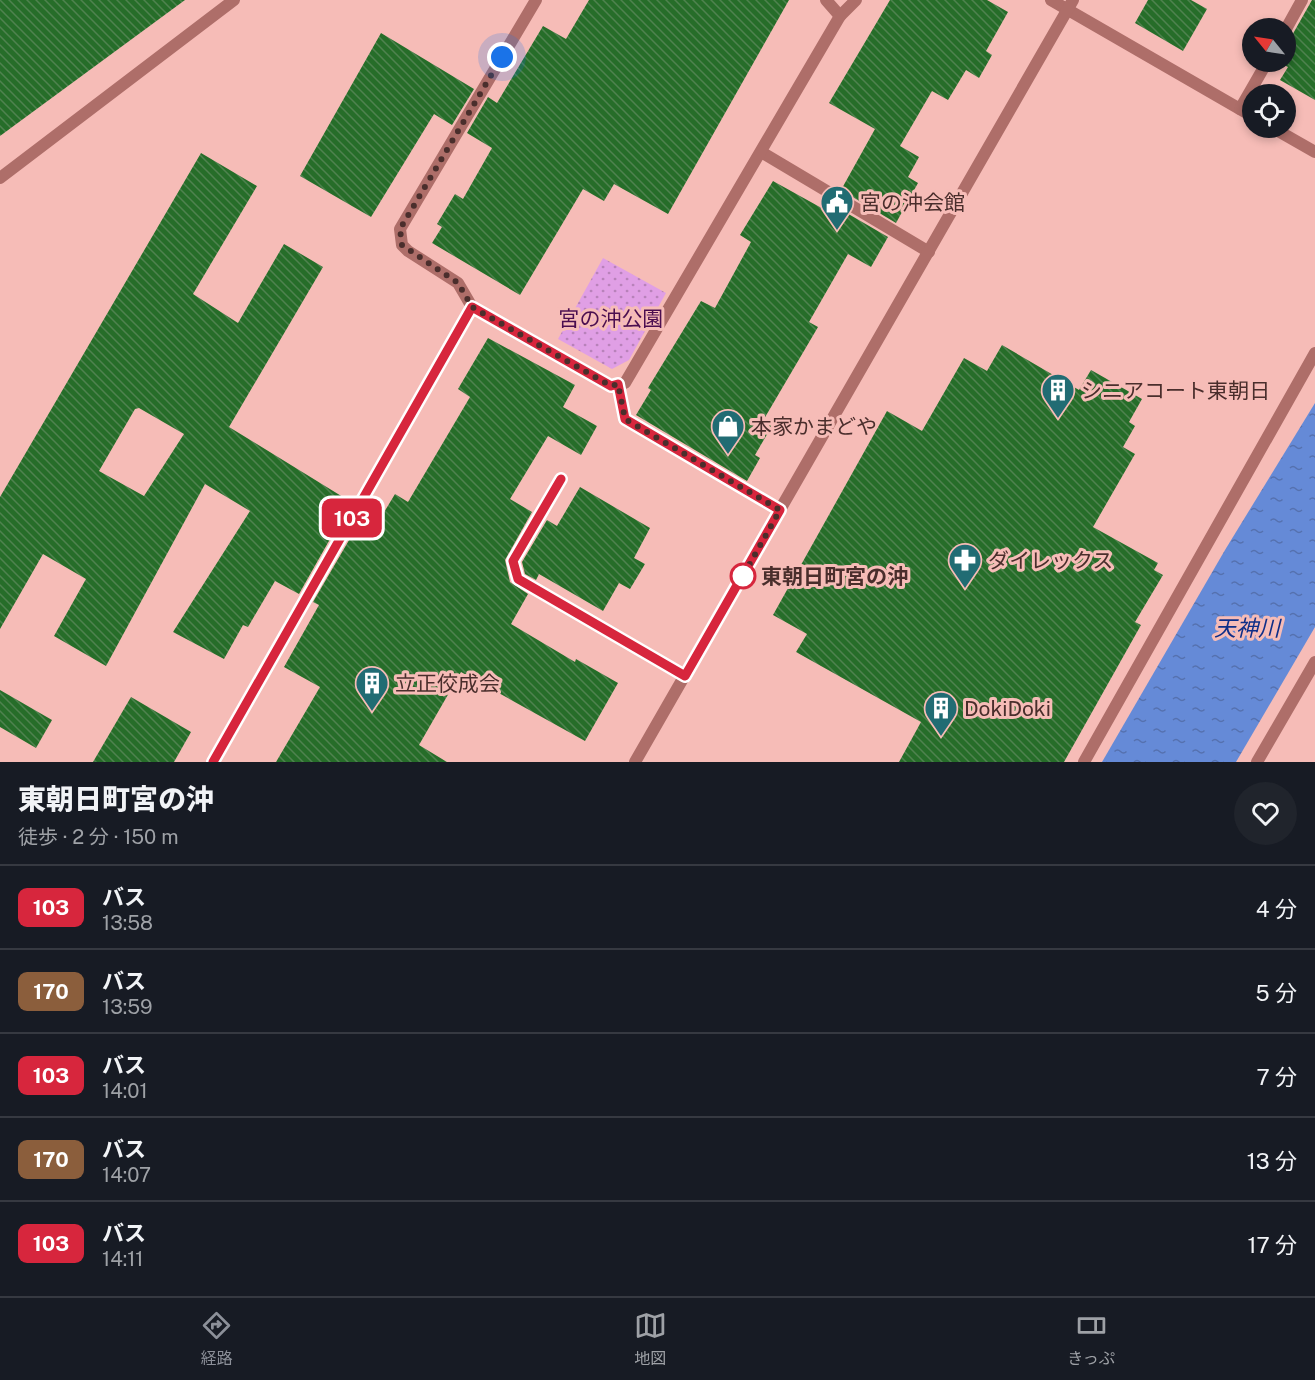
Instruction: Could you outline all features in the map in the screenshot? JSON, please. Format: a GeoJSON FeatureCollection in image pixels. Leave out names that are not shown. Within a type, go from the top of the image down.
{"type":"FeatureCollection","features":[{"type":"Feature","properties":{"kind":"street"},"geometry":{"type":"LineString","coordinates":[[0,178],[234,0]]}},
{"type":"Feature","properties":{"kind":"street"},"geometry":{"type":"LineString","coordinates":[[536,0],[400,229],[402,245],[458,283],[472,307],[611,386],[625,382],[840,16],[856,0]]}},
{"type":"Feature","properties":{"kind":"street"},"geometry":{"type":"LineString","coordinates":[[826,0],[840,16]]}},
{"type":"Feature","properties":{"kind":"street"},"geometry":{"type":"LineString","coordinates":[[1051,0],[1070,5],[1240,109],[1261,72]]}},
{"type":"Feature","properties":{"kind":"street"},"geometry":{"type":"LineString","coordinates":[[1292,18],[1302,0]]}},
{"type":"Feature","properties":{"kind":"street"},"geometry":{"type":"LineString","coordinates":[[635,762],[1070,5]]}},
{"type":"Feature","properties":{"kind":"street"},"geometry":{"type":"LineString","coordinates":[[1290,138],[1315,152]]}},
{"type":"Feature","properties":{"kind":"street"},"geometry":{"type":"LineString","coordinates":[[761,152],[929,252]]}},
{"type":"Feature","properties":{"kind":"street"},"geometry":{"type":"LineString","coordinates":[[213,762],[472,307]]}},
{"type":"Feature","properties":{"kind":"street"},"geometry":{"type":"LineString","coordinates":[[1084,762],[1315,353]]}},
{"type":"Feature","properties":{"kind":"street"},"geometry":{"type":"LineString","coordinates":[[618,384],[625,419],[780,510]]}},
{"type":"Feature","properties":{"kind":"street"},"geometry":{"type":"LineString","coordinates":[[561,479],[513,561],[518,579],[685,676]]}},
{"type":"Feature","properties":{"kind":"street"},"geometry":{"type":"LineString","coordinates":[[1257,762],[1315,662]]}},
{"type":"Feature","properties":{"kind":"green space","name":"宮の沖公園"},"geometry":{"type":"Polygon","coordinates":[[[603,258],[666,293],[629,360],[612,369],[558,339],[603,258]]]}},
{"type":"Feature","properties":{"kind":"water","name":"天神川"},"geometry":{"type":"Polygon","coordinates":[[[1315,403],[1315,627],[1236,762],[1102,762],[1225,550],[1315,403]]]}},
{"type":"Feature","properties":{"kind":"building"},"geometry":{"type":"Polygon","coordinates":[[[0,0],[185,0],[0,136],[0,0]]]}},
{"type":"Feature","properties":{"kind":"building"},"geometry":{"type":"Polygon","coordinates":[[[589,0],[789,0],[668,214],[614,184],[604,201],[583,189],[520,295],[432,243],[442,227],[437,224],[455,194],[463,199],[492,148],[467,133],[488,97],[497,103],[543,26],[566,39],[589,0]]]}},
{"type":"Feature","properties":{"kind":"building"},"geometry":{"type":"Polygon","coordinates":[[[890,0],[987,0],[1008,12],[986,51],[992,55],[979,78],[966,70],[948,100],[932,91],[900,146],[919,157],[908,177],[918,183],[896,223],[841,190],[875,129],[829,103],[890,0]]]}},
{"type":"Feature","properties":{"kind":"building"},"geometry":{"type":"Polygon","coordinates":[[[1148,0],[1191,0],[1207,9],[1183,51],[1135,23],[1148,0]]]}},
{"type":"Feature","properties":{"kind":"building"},"geometry":{"type":"Polygon","coordinates":[[[1312,0],[1315,0],[1315,100],[1296,89],[1296,84],[1287,84],[1280,80],[1285,72],[1296,72],[1296,28],[1312,0]]]}},
{"type":"Feature","properties":{"kind":"building"},"geometry":{"type":"Polygon","coordinates":[[[381,33],[474,89],[452,125],[434,114],[371,217],[300,176],[381,33]]]}},
{"type":"Feature","properties":{"kind":"building"},"geometry":{"type":"Polygon","coordinates":[[[201,153],[257,186],[193,294],[238,323],[284,244],[323,267],[229,427],[351,502],[299,594],[275,581],[248,627],[243,625],[224,659],[173,632],[250,511],[205,484],[106,666],[54,636],[86,579],[43,554],[0,629],[0,497],[201,153]],[[139,408],[135,409],[99,471],[144,496],[184,434],[139,408]]]}},
{"type":"Feature","properties":{"kind":"building"},"geometry":{"type":"Polygon","coordinates":[[[773,181],[827,211],[833,205],[888,237],[871,267],[848,254],[809,322],[818,327],[764,419],[773,424],[755,455],[760,458],[747,481],[636,415],[651,390],[648,388],[701,301],[715,308],[751,242],[740,235],[773,181]]]}},
{"type":"Feature","properties":{"kind":"building"},"geometry":{"type":"Polygon","coordinates":[[[488,338],[575,385],[563,407],[597,426],[581,455],[548,436],[510,499],[532,512],[505,560],[510,582],[528,594],[511,624],[575,662],[576,659],[618,683],[585,741],[461,672],[419,745],[447,762],[276,762],[320,687],[284,667],[319,605],[313,602],[366,511],[380,519],[395,494],[408,502],[470,397],[458,389],[488,338]]]}},
{"type":"Feature","properties":{"kind":"building","name":"ダイレックス"},"geometry":{"type":"Polygon","coordinates":[[[1002,345],[1079,390],[1091,370],[1142,399],[1129,422],[1135,426],[1123,447],[1135,454],[1093,527],[1158,563],[1154,570],[1163,575],[1135,622],[1141,625],[1064,762],[899,762],[921,722],[796,652],[807,634],[773,615],[887,411],[922,431],[964,358],[987,371],[1002,345]]]}},
{"type":"Feature","properties":{"kind":"building"},"geometry":{"type":"Polygon","coordinates":[[[580,487],[650,528],[634,558],[645,564],[630,589],[619,583],[603,611],[539,574],[536,580],[525,574],[522,562],[547,520],[557,526],[580,487]]]}},
{"type":"Feature","properties":{"kind":"building"},"geometry":{"type":"Polygon","coordinates":[[[0,690],[52,720],[36,748],[0,727],[0,690]]]}},
{"type":"Feature","properties":{"kind":"building"},"geometry":{"type":"Polygon","coordinates":[[[131,697],[191,732],[174,762],[93,762],[131,697]]]}},
{"type":"Feature","properties":{"kind":"bus line","name":"103"},"geometry":{"type":"LineString","coordinates":[[213,762],[472,307],[611,386],[618,384],[625,419],[780,510],[685,676],[518,579],[513,561],[561,479]]}},
{"type":"Feature","properties":{"kind":"place","name":"宮の沖会館"},"geometry":{"type":"Point","coordinates":[837,231]}},
{"type":"Feature","properties":{"kind":"place","name":"シニアコート東朝日"},"geometry":{"type":"Point","coordinates":[1058,419]}},
{"type":"Feature","properties":{"kind":"place","name":"本家かまどや"},"geometry":{"type":"Point","coordinates":[728,455]}},
{"type":"Feature","properties":{"kind":"place","name":"東朝日町宮の沖"},"geometry":{"type":"Point","coordinates":[743,576]}},
{"type":"Feature","properties":{"kind":"place","name":"ダイレックス"},"geometry":{"type":"Point","coordinates":[965,589]}},
{"type":"Feature","properties":{"kind":"place","name":"立正佼成会"},"geometry":{"type":"Point","coordinates":[372,712]}},
{"type":"Feature","properties":{"kind":"place","name":"DokiDoki"},"geometry":{"type":"Point","coordinates":[941,737]}},
{"type":"Feature","properties":{"kind":"route"},"geometry":{"type":"LineString","coordinates":[[502,57],[400,229],[402,245],[458,283],[472,307],[611,386],[618,384],[625,419],[780,510],[743,576]]}}]}
